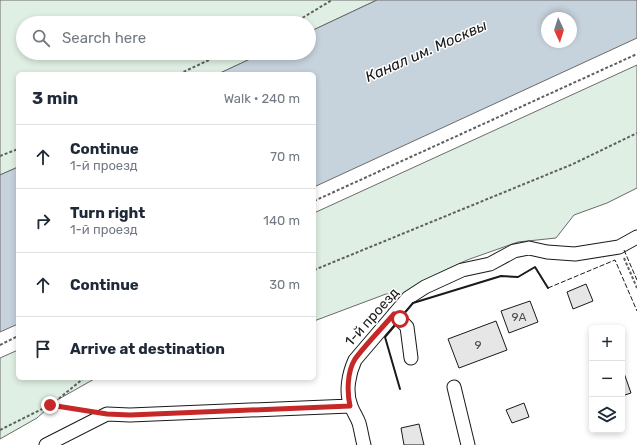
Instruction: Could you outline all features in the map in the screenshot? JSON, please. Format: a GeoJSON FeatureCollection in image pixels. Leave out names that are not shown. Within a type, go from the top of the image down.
{"type":"FeatureCollection","features":[{"type":"Feature","properties":{"kind":"street","name":"1-й проезд"},"geometry":{"type":"LineString","coordinates":[[350,406],[348,392],[350,375],[355,360],[408,298],[425,287],[462,270],[490,264],[514,251],[529,248],[547,252],[575,254],[619,247],[637,238]]}},
{"type":"Feature","properties":{"kind":"street"},"geometry":{"type":"LineString","coordinates":[[394,314],[407,327],[411,358]]}},
{"type":"Feature","properties":{"kind":"street"},"geometry":{"type":"LineString","coordinates":[[454,386],[468,445]]}},
{"type":"Feature","properties":{"kind":"street"},"geometry":{"type":"LineString","coordinates":[[46,445],[107,414],[130,415],[350,406],[359,424],[364,445]]}},
{"type":"Feature","properties":{"kind":"path"},"geometry":{"type":"LineString","coordinates":[[306,16],[332,0]]}},
{"type":"Feature","properties":{"kind":"path"},"geometry":{"type":"LineString","coordinates":[[316,200],[637,54]]}},
{"type":"Feature","properties":{"kind":"path"},"geometry":{"type":"LineString","coordinates":[[182,72],[209,60]]}},
{"type":"Feature","properties":{"kind":"path"},"geometry":{"type":"LineString","coordinates":[[316,269],[573,164],[637,133]]}},
{"type":"Feature","properties":{"kind":"path"},"geometry":{"type":"LineString","coordinates":[[0,156],[16,150]]}},
{"type":"Feature","properties":{"kind":"path"},"geometry":{"type":"LineString","coordinates":[[619,247],[637,288]]}},
{"type":"Feature","properties":{"kind":"path"},"geometry":{"type":"LineString","coordinates":[[0,344],[16,337]]}},
{"type":"Feature","properties":{"kind":"path"},"geometry":{"type":"LineString","coordinates":[[0,430],[50,405],[81,380]]}},
{"type":"Feature","properties":{"kind":"path"},"geometry":{"type":"LineString","coordinates":[[50,405],[107,414]]}},
{"type":"Feature","properties":{"kind":"green space"},"geometry":{"type":"Polygon","coordinates":[[[0,0],[377,0],[316,29],[316,16],[16,16],[16,60],[248,60],[222,72],[16,72],[16,168],[0,175],[0,0]]]}},
{"type":"Feature","properties":{"kind":"green space"},"geometry":{"type":"Polygon","coordinates":[[[637,65],[637,188],[607,203],[574,215],[556,238],[518,242],[467,260],[431,277],[404,295],[386,294],[316,320],[316,212],[637,65]]]}},
{"type":"Feature","properties":{"kind":"green space"},"geometry":{"type":"Polygon","coordinates":[[[16,351],[16,380],[92,380],[57,400],[37,418],[0,439],[0,358],[16,351]]]}},
{"type":"Feature","properties":{"kind":"water","name":"Канал им. Москвы"},"geometry":{"type":"Polygon","coordinates":[[[377,0],[637,0],[637,38],[316,186],[316,72],[222,72],[248,60],[316,60],[316,29],[377,0]]]}},
{"type":"Feature","properties":{"kind":"water"},"geometry":{"type":"Polygon","coordinates":[[[16,168],[16,325],[0,332],[0,175],[16,168]]]}},
{"type":"Feature","properties":{"kind":"building"},"geometry":{"type":"Polygon","coordinates":[[[586,284],[593,301],[573,309],[567,292],[586,284]]]}},
{"type":"Feature","properties":{"kind":"building"},"geometry":{"type":"Polygon","coordinates":[[[530,301],[538,322],[509,333],[501,311],[530,301]]]}},
{"type":"Feature","properties":{"kind":"building"},"geometry":{"type":"Polygon","coordinates":[[[496,321],[507,350],[459,368],[448,339],[496,321]]]}},
{"type":"Feature","properties":{"kind":"building"},"geometry":{"type":"Polygon","coordinates":[[[625,376],[631,393],[625,395],[625,376]]]}},
{"type":"Feature","properties":{"kind":"building"},"geometry":{"type":"Polygon","coordinates":[[[524,403],[529,417],[512,423],[506,410],[524,403]]]}},
{"type":"Feature","properties":{"kind":"building"},"geometry":{"type":"Polygon","coordinates":[[[419,424],[424,445],[404,445],[401,428],[419,424]]]}},
{"type":"Feature","properties":{"kind":"fence"},"geometry":{"type":"LineString","coordinates":[[624,250],[637,280]]}},
{"type":"Feature","properties":{"kind":"fence"},"geometry":{"type":"LineString","coordinates":[[548,288],[615,260],[637,311]]}},
{"type":"Feature","properties":{"kind":"wall"},"geometry":{"type":"LineString","coordinates":[[402,316],[413,303],[501,276],[518,277],[535,267],[548,288]]}},
{"type":"Feature","properties":{"kind":"wall"},"geometry":{"type":"LineString","coordinates":[[397,323],[385,337],[400,389]]}},
{"type":"Feature","properties":{"kind":"route"},"geometry":{"type":"LineString","coordinates":[[50,405],[107,414],[130,415],[350,406],[348,392],[350,375],[355,360],[394,314],[400,319]]}}]}
